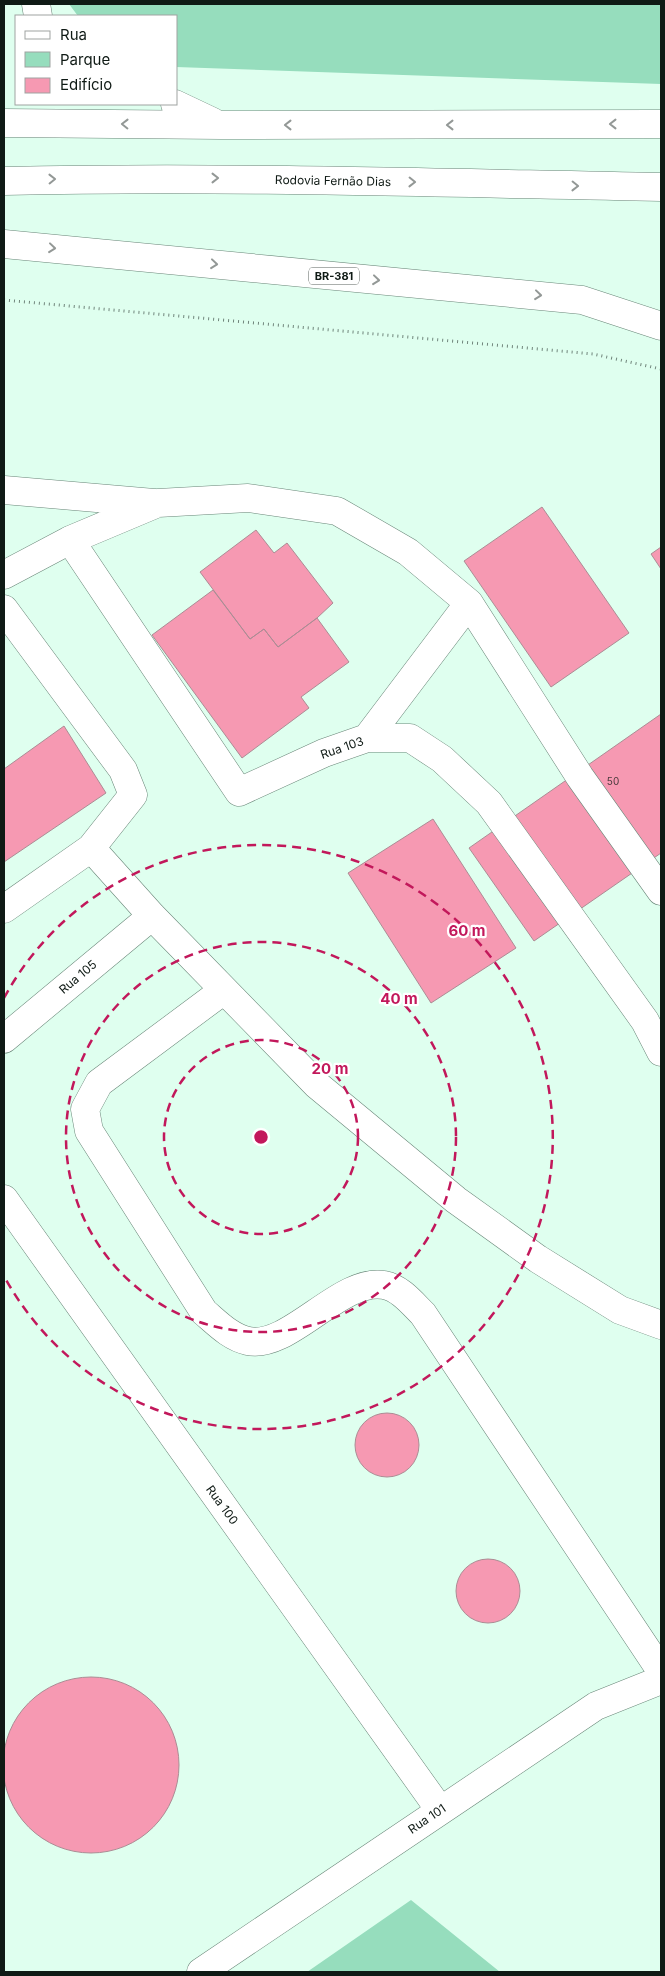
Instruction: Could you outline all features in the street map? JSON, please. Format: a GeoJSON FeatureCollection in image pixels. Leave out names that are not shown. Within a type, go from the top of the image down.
{"type":"FeatureCollection","features":[{"type":"Feature","properties":{"kind":"main road"},"geometry":{"type":"LineString","coordinates":[[177,105],[221,126]]}},
{"type":"Feature","properties":{"kind":"main road"},"geometry":{"type":"LineString","coordinates":[[4,123],[221,126],[661,124]]}},
{"type":"Feature","properties":{"kind":"main road","name":"Rodovia Fernão Dias"},"geometry":{"type":"LineString","coordinates":[[4,181],[111,178],[225,178],[661,187]]}},
{"type":"Feature","properties":{"kind":"main road","name":"BR-381"},"geometry":{"type":"LineString","coordinates":[[4,244],[582,300],[661,326]]}},
{"type":"Feature","properties":{"kind":"main road"},"geometry":{"type":"LineString","coordinates":[[4,490],[158,503],[248,498],[337,511],[408,552],[469,603],[580,777],[661,891]]}},
{"type":"Feature","properties":{"kind":"main road"},"geometry":{"type":"LineString","coordinates":[[4,575],[70,540],[158,503]]}},
{"type":"Feature","properties":{"kind":"main road","name":"Rua 103"},"geometry":{"type":"LineString","coordinates":[[70,540],[239,792],[324,753],[367,738],[410,738],[442,759],[489,803],[653,1016],[661,1052]]}},
{"type":"Feature","properties":{"kind":"main road"},"geometry":{"type":"LineString","coordinates":[[367,738],[469,603]]}},
{"type":"Feature","properties":{"kind":"main road"},"geometry":{"type":"LineString","coordinates":[[4,610],[123,770],[133,795],[91,848],[4,909]]}},
{"type":"Feature","properties":{"kind":"main road"},"geometry":{"type":"LineString","coordinates":[[91,848],[152,916],[317,1085],[456,1200],[538,1259],[620,1310],[661,1326]]}},
{"type":"Feature","properties":{"kind":"main road","name":"Rua 105"},"geometry":{"type":"LineString","coordinates":[[4,1039],[152,916]]}},
{"type":"Feature","properties":{"kind":"main road"},"geometry":{"type":"LineString","coordinates":[[224,990],[99,1083],[85,1109],[89,1131],[204,1312],[228,1333],[249,1341],[271,1341],[360,1286],[383,1285],[400,1292],[423,1314],[661,1670]]}},
{"type":"Feature","properties":{"kind":"main road","name":"Rua 100"},"geometry":{"type":"LineString","coordinates":[[4,1199],[440,1810]]}},
{"type":"Feature","properties":{"kind":"main road","name":"Rua 101"},"geometry":{"type":"LineString","coordinates":[[201,1972],[596,1706],[661,1680]]}},
{"type":"Feature","properties":{"kind":"path"},"geometry":{"type":"LineString","coordinates":[[4,300],[594,354],[661,369]]}},
{"type":"Feature","properties":{"kind":"green space"},"geometry":{"type":"Polygon","coordinates":[[[69,4],[661,4],[661,84],[178,67],[178,15],[77,15],[69,4]]]}},
{"type":"Feature","properties":{"kind":"green space"},"geometry":{"type":"Polygon","coordinates":[[[411,1900],[500,1972],[307,1972],[411,1900]]]}},
{"type":"Feature","properties":{"kind":"building"},"geometry":{"type":"Polygon","coordinates":[[[542,507],[629,633],[551,687],[464,561],[542,507]]]}},
{"type":"Feature","properties":{"kind":"building"},"geometry":{"type":"Polygon","coordinates":[[[256,530],[274,553],[287,543],[333,603],[317,618],[278,647],[264,629],[250,639],[200,572],[256,530]]]}},
{"type":"Feature","properties":{"kind":"building"},"geometry":{"type":"Polygon","coordinates":[[[661,547],[661,569],[651,554],[661,547]]]}},
{"type":"Feature","properties":{"kind":"building"},"geometry":{"type":"Polygon","coordinates":[[[213,590],[250,639],[264,629],[278,647],[317,618],[349,662],[301,697],[309,708],[242,758],[152,635],[213,590]]]}},
{"type":"Feature","properties":{"kind":"building"},"geometry":{"type":"Polygon","coordinates":[[[661,714],[661,853],[534,941],[469,848],[661,714]]]}},
{"type":"Feature","properties":{"kind":"building"},"geometry":{"type":"Polygon","coordinates":[[[64,726],[106,793],[4,862],[4,769],[64,726]]]}},
{"type":"Feature","properties":{"kind":"building"},"geometry":{"type":"Polygon","coordinates":[[[433,819],[516,948],[431,1003],[348,873],[433,819]]]}},
{"type":"Feature","properties":{"kind":"building"},"geometry":{"type":"Polygon","coordinates":[[[387,1413],[405,1419],[413,1427],[419,1445],[413,1463],[405,1471],[387,1477],[369,1471],[361,1463],[355,1445],[361,1427],[369,1419],[387,1413]]]}},
{"type":"Feature","properties":{"kind":"building"},"geometry":{"type":"Polygon","coordinates":[[[488,1559],[500,1562],[511,1568],[517,1579],[520,1591],[517,1603],[511,1614],[500,1620],[488,1623],[476,1620],[465,1614],[459,1603],[456,1591],[459,1579],[465,1568],[476,1562],[488,1559]]]}},
{"type":"Feature","properties":{"kind":"building"},"geometry":{"type":"Polygon","coordinates":[[[82,1677],[100,1677],[133,1687],[159,1709],[169,1723],[175,1739],[179,1765],[175,1791],[169,1807],[147,1833],[133,1843],[117,1849],[100,1853],[82,1853],[49,1843],[23,1821],[13,1807],[7,1791],[3,1774],[3,1756],[13,1723],[35,1697],[49,1687],[65,1681],[82,1677]]]}}]}
